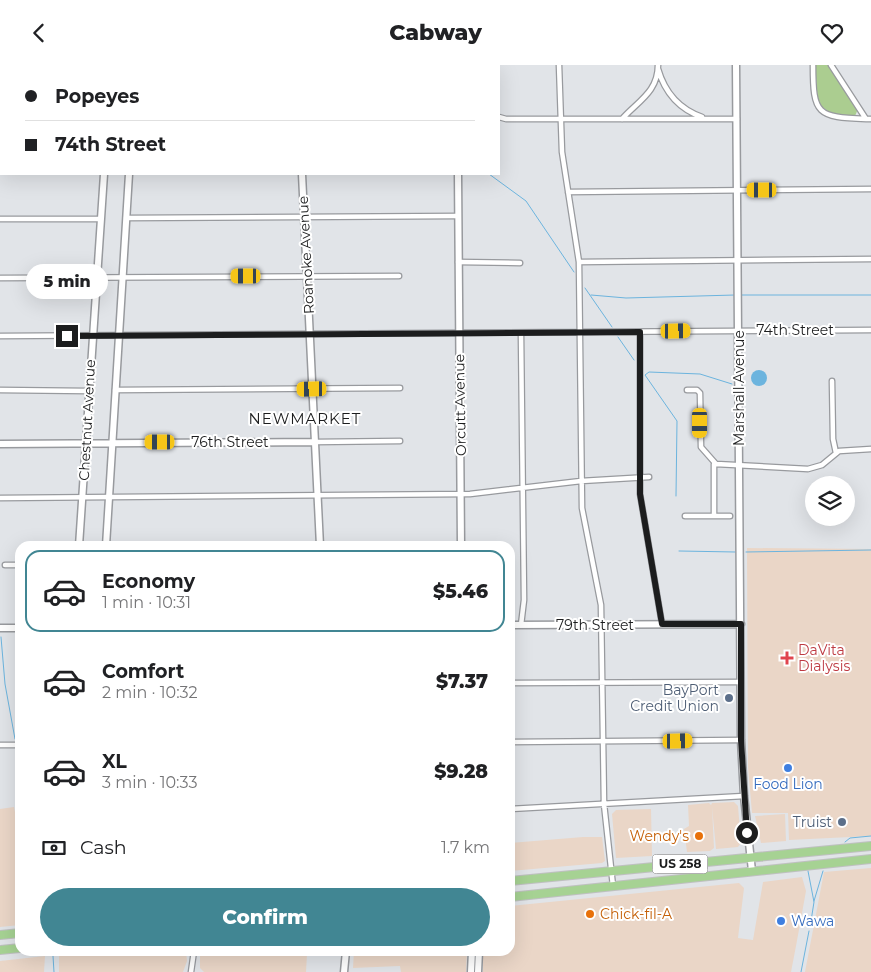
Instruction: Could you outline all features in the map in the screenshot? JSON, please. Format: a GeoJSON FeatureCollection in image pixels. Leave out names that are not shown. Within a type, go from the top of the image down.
{"type":"FeatureCollection","features":[{"type":"Feature","properties":{"kind":"highway","name":"US 258"},"geometry":{"type":"LineString","coordinates":[[515,881],[871,846]]}},
{"type":"Feature","properties":{"kind":"highway","name":"US 258"},"geometry":{"type":"LineString","coordinates":[[515,896],[871,859]]}},
{"type":"Feature","properties":{"kind":"highway"},"geometry":{"type":"LineString","coordinates":[[0,935],[15,934]]}},
{"type":"Feature","properties":{"kind":"highway"},"geometry":{"type":"LineString","coordinates":[[0,950],[15,948]]}},
{"type":"Feature","properties":{"kind":"street"},"geometry":{"type":"LineString","coordinates":[[559,65],[562,152],[579,262],[581,481],[584,526],[598,582],[602,625],[604,804],[613,886]]}},
{"type":"Feature","properties":{"kind":"street","name":"Marshall Avenue"},"geometry":{"type":"LineString","coordinates":[[736,65],[741,740],[744,796],[752,871]]}},
{"type":"Feature","properties":{"kind":"street"},"geometry":{"type":"LineString","coordinates":[[813,65],[815,101],[819,109],[833,117],[868,119]]}},
{"type":"Feature","properties":{"kind":"street"},"geometry":{"type":"LineString","coordinates":[[831,65],[868,119]]}},
{"type":"Feature","properties":{"kind":"street"},"geometry":{"type":"LineString","coordinates":[[622,119],[648,96],[656,81],[658,67]]}},
{"type":"Feature","properties":{"kind":"street"},"geometry":{"type":"LineString","coordinates":[[658,67],[666,89],[676,102],[688,111],[706,119]]}},
{"type":"Feature","properties":{"kind":"street"},"geometry":{"type":"LineString","coordinates":[[500,118],[737,119]]}},
{"type":"Feature","properties":{"kind":"street","name":"Chestnut Avenue"},"geometry":{"type":"LineString","coordinates":[[79,541],[95,277],[104,175]]}},
{"type":"Feature","properties":{"kind":"street","name":"Chestnut Avenue"},"geometry":{"type":"LineString","coordinates":[[106,541],[129,175]]}},
{"type":"Feature","properties":{"kind":"street","name":"Roanoke Avenue"},"geometry":{"type":"LineString","coordinates":[[302,175],[320,541]]}},
{"type":"Feature","properties":{"kind":"street","name":"Orcutt Avenue"},"geometry":{"type":"LineString","coordinates":[[458,175],[461,541]]}},
{"type":"Feature","properties":{"kind":"street"},"geometry":{"type":"LineString","coordinates":[[568,192],[871,189]]}},
{"type":"Feature","properties":{"kind":"street"},"geometry":{"type":"LineString","coordinates":[[126,218],[458,216]]}},
{"type":"Feature","properties":{"kind":"street"},"geometry":{"type":"LineString","coordinates":[[0,219],[99,219]]}},
{"type":"Feature","properties":{"kind":"street"},"geometry":{"type":"LineString","coordinates":[[579,262],[871,259]]}},
{"type":"Feature","properties":{"kind":"street"},"geometry":{"type":"LineString","coordinates":[[458,262],[520,263]]}},
{"type":"Feature","properties":{"kind":"street"},"geometry":{"type":"LineString","coordinates":[[0,278],[399,276]]}},
{"type":"Feature","properties":{"kind":"street","name":"74th Street"},"geometry":{"type":"LineString","coordinates":[[0,336],[871,330]]}},
{"type":"Feature","properties":{"kind":"street"},"geometry":{"type":"LineString","coordinates":[[640,332],[640,494],[662,624]]}},
{"type":"Feature","properties":{"kind":"street"},"geometry":{"type":"LineString","coordinates":[[521,333],[524,600],[521,625]]}},
{"type":"Feature","properties":{"kind":"street"},"geometry":{"type":"LineString","coordinates":[[832,381],[833,439],[836,453]]}},
{"type":"Feature","properties":{"kind":"street"},"geometry":{"type":"LineString","coordinates":[[115,391],[400,388]]}},
{"type":"Feature","properties":{"kind":"street"},"geometry":{"type":"LineString","coordinates":[[687,390],[697,390],[700,393],[701,447],[714,464],[714,516]]}},
{"type":"Feature","properties":{"kind":"street"},"geometry":{"type":"LineString","coordinates":[[0,391],[88,391]]}},
{"type":"Feature","properties":{"kind":"street","name":"76th Street"},"geometry":{"type":"LineString","coordinates":[[0,444],[400,441]]}},
{"type":"Feature","properties":{"kind":"street"},"geometry":{"type":"LineString","coordinates":[[714,464],[814,468],[825,464],[836,453],[844,449],[871,449]]}},
{"type":"Feature","properties":{"kind":"street"},"geometry":{"type":"LineString","coordinates":[[0,498],[461,495],[581,481],[649,477]]}},
{"type":"Feature","properties":{"kind":"street"},"geometry":{"type":"LineString","coordinates":[[685,516],[730,516]]}},
{"type":"Feature","properties":{"kind":"street"},"geometry":{"type":"LineString","coordinates":[[5,565],[15,565]]}},
{"type":"Feature","properties":{"kind":"street","name":"79th Street"},"geometry":{"type":"LineString","coordinates":[[515,625],[741,624]]}},
{"type":"Feature","properties":{"kind":"street"},"geometry":{"type":"LineString","coordinates":[[0,628],[15,628]]}},
{"type":"Feature","properties":{"kind":"street"},"geometry":{"type":"LineString","coordinates":[[515,683],[742,682]]}},
{"type":"Feature","properties":{"kind":"street"},"geometry":{"type":"LineString","coordinates":[[515,742],[741,740]]}},
{"type":"Feature","properties":{"kind":"street"},"geometry":{"type":"LineString","coordinates":[[0,745],[15,745]]}},
{"type":"Feature","properties":{"kind":"street"},"geometry":{"type":"LineString","coordinates":[[515,809],[744,796]]}},
{"type":"Feature","properties":{"kind":"street"},"geometry":{"type":"LineString","coordinates":[[191,972],[193,956]]}},
{"type":"Feature","properties":{"kind":"street"},"geometry":{"type":"LineString","coordinates":[[344,972],[346,956]]}},
{"type":"Feature","properties":{"kind":"street"},"geometry":{"type":"LineString","coordinates":[[470,972],[472,956]]}},
{"type":"Feature","properties":{"kind":"street"},"geometry":{"type":"LineString","coordinates":[[478,972],[479,956]]}},
{"type":"Feature","properties":{"kind":"shaded area"},"geometry":{"type":"Polygon","coordinates":[[[747,548],[871,549],[871,836],[789,840],[788,813],[752,813],[748,767],[747,548]]]}},
{"type":"Feature","properties":{"kind":"shaded area"},"geometry":{"type":"Polygon","coordinates":[[[734,802],[738,806],[741,843],[738,847],[716,849],[712,807],[714,848],[710,851],[687,852],[684,829],[689,826],[688,805],[734,802]]]}},
{"type":"Feature","properties":{"kind":"shaded area"},"geometry":{"type":"Polygon","coordinates":[[[14,807],[15,812],[15,926],[0,927],[0,809],[14,807]]]}},
{"type":"Feature","properties":{"kind":"shaded area"},"geometry":{"type":"Polygon","coordinates":[[[651,809],[652,856],[616,858],[612,814],[616,810],[651,809]]]}},
{"type":"Feature","properties":{"kind":"shaded area"},"geometry":{"type":"Polygon","coordinates":[[[785,814],[786,841],[761,843],[755,816],[785,814]]]}},
{"type":"Feature","properties":{"kind":"shaded area"},"geometry":{"type":"Polygon","coordinates":[[[602,837],[605,861],[602,863],[515,871],[515,843],[602,837]]]}},
{"type":"Feature","properties":{"kind":"shaded area"},"geometry":{"type":"Polygon","coordinates":[[[871,868],[871,972],[805,972],[824,872],[871,868]]]}},
{"type":"Feature","properties":{"kind":"shaded area"},"geometry":{"type":"Polygon","coordinates":[[[802,877],[806,891],[796,946],[753,940],[763,882],[802,877]]]}},
{"type":"Feature","properties":{"kind":"shaded area"},"geometry":{"type":"Polygon","coordinates":[[[739,883],[744,888],[738,938],[796,946],[791,972],[483,972],[483,956],[515,956],[515,905],[739,883]]]}},
{"type":"Feature","properties":{"kind":"shaded area"},"geometry":{"type":"Polygon","coordinates":[[[45,956],[44,972],[0,972],[0,961],[45,956]]]}},
{"type":"Feature","properties":{"kind":"shaded area"},"geometry":{"type":"Polygon","coordinates":[[[59,956],[186,956],[187,961],[183,972],[59,972],[59,956]]]}},
{"type":"Feature","properties":{"kind":"shaded area"},"geometry":{"type":"Polygon","coordinates":[[[200,956],[307,956],[306,972],[204,972],[200,968],[200,956]]]}},
{"type":"Feature","properties":{"kind":"shaded area"},"geometry":{"type":"Polygon","coordinates":[[[354,956],[467,956],[466,972],[401,972],[400,966],[353,968],[354,956]]]}},
{"type":"Feature","properties":{"kind":"green space"},"geometry":{"type":"Polygon","coordinates":[[[815,65],[829,65],[858,109],[855,116],[832,114],[818,104],[815,65]]]}},
{"type":"Feature","properties":{"kind":"water"},"geometry":{"type":"Polygon","coordinates":[[[759,370],[767,378],[759,386],[751,378],[759,370]]]}},
{"type":"Feature","properties":{"kind":"waterway"},"geometry":{"type":"LineString","coordinates":[[490,175],[526,201],[574,272]]}},
{"type":"Feature","properties":{"kind":"waterway"},"geometry":{"type":"LineString","coordinates":[[585,288],[612,327]]}},
{"type":"Feature","properties":{"kind":"waterway"},"geometry":{"type":"LineString","coordinates":[[591,295],[626,298],[735,295]]}},
{"type":"Feature","properties":{"kind":"waterway"},"geometry":{"type":"LineString","coordinates":[[742,295],[871,295]]}},
{"type":"Feature","properties":{"kind":"waterway"},"geometry":{"type":"LineString","coordinates":[[618,337],[634,360]]}},
{"type":"Feature","properties":{"kind":"waterway"},"geometry":{"type":"LineString","coordinates":[[676,496],[677,421],[645,375],[649,372],[700,374],[732,384]]}},
{"type":"Feature","properties":{"kind":"waterway"},"geometry":{"type":"LineString","coordinates":[[746,552],[871,550]]}},
{"type":"Feature","properties":{"kind":"waterway"},"geometry":{"type":"LineString","coordinates":[[679,551],[735,552]]}},
{"type":"Feature","properties":{"kind":"waterway"},"geometry":{"type":"LineString","coordinates":[[1,637],[5,684],[15,739]]}},
{"type":"Feature","properties":{"kind":"waterway"},"geometry":{"type":"LineString","coordinates":[[845,842],[850,838],[871,836]]}},
{"type":"Feature","properties":{"kind":"waterway"},"geometry":{"type":"LineString","coordinates":[[808,871],[814,902],[811,921]]}},
{"type":"Feature","properties":{"kind":"waterway"},"geometry":{"type":"LineString","coordinates":[[814,901],[823,871]]}},
{"type":"Feature","properties":{"kind":"waterway"},"geometry":{"type":"LineString","coordinates":[[801,972],[809,931]]}},
{"type":"Feature","properties":{"kind":"waterway"},"geometry":{"type":"LineString","coordinates":[[53,956],[54,972]]}},
{"type":"Feature","properties":{"kind":"place","name":"DaVita Dialysis"},"geometry":{"type":"Point","coordinates":[787,658]}},
{"type":"Feature","properties":{"kind":"place","name":"BayPort Credit Union"},"geometry":{"type":"Point","coordinates":[729,698]}},
{"type":"Feature","properties":{"kind":"place","name":"Food Lion"},"geometry":{"type":"Point","coordinates":[788,768]}},
{"type":"Feature","properties":{"kind":"place","name":"Truist"},"geometry":{"type":"Point","coordinates":[842,822]}},
{"type":"Feature","properties":{"kind":"place","name":"Wendy's"},"geometry":{"type":"Point","coordinates":[699,836]}},
{"type":"Feature","properties":{"kind":"place","name":"Chick-fil-A"},"geometry":{"type":"Point","coordinates":[590,914]}},
{"type":"Feature","properties":{"kind":"place","name":"Wawa"},"geometry":{"type":"Point","coordinates":[781,921]}},
{"type":"Feature","properties":{"kind":"district","name":"NEWMARKET"},"geometry":{"type":"Point","coordinates":[305,419]}},
{"type":"Feature","properties":{"kind":"route"},"geometry":{"type":"LineString","coordinates":[[67,336],[640,332],[640,494],[662,624],[741,624],[741,740],[747,833]]}}]}
